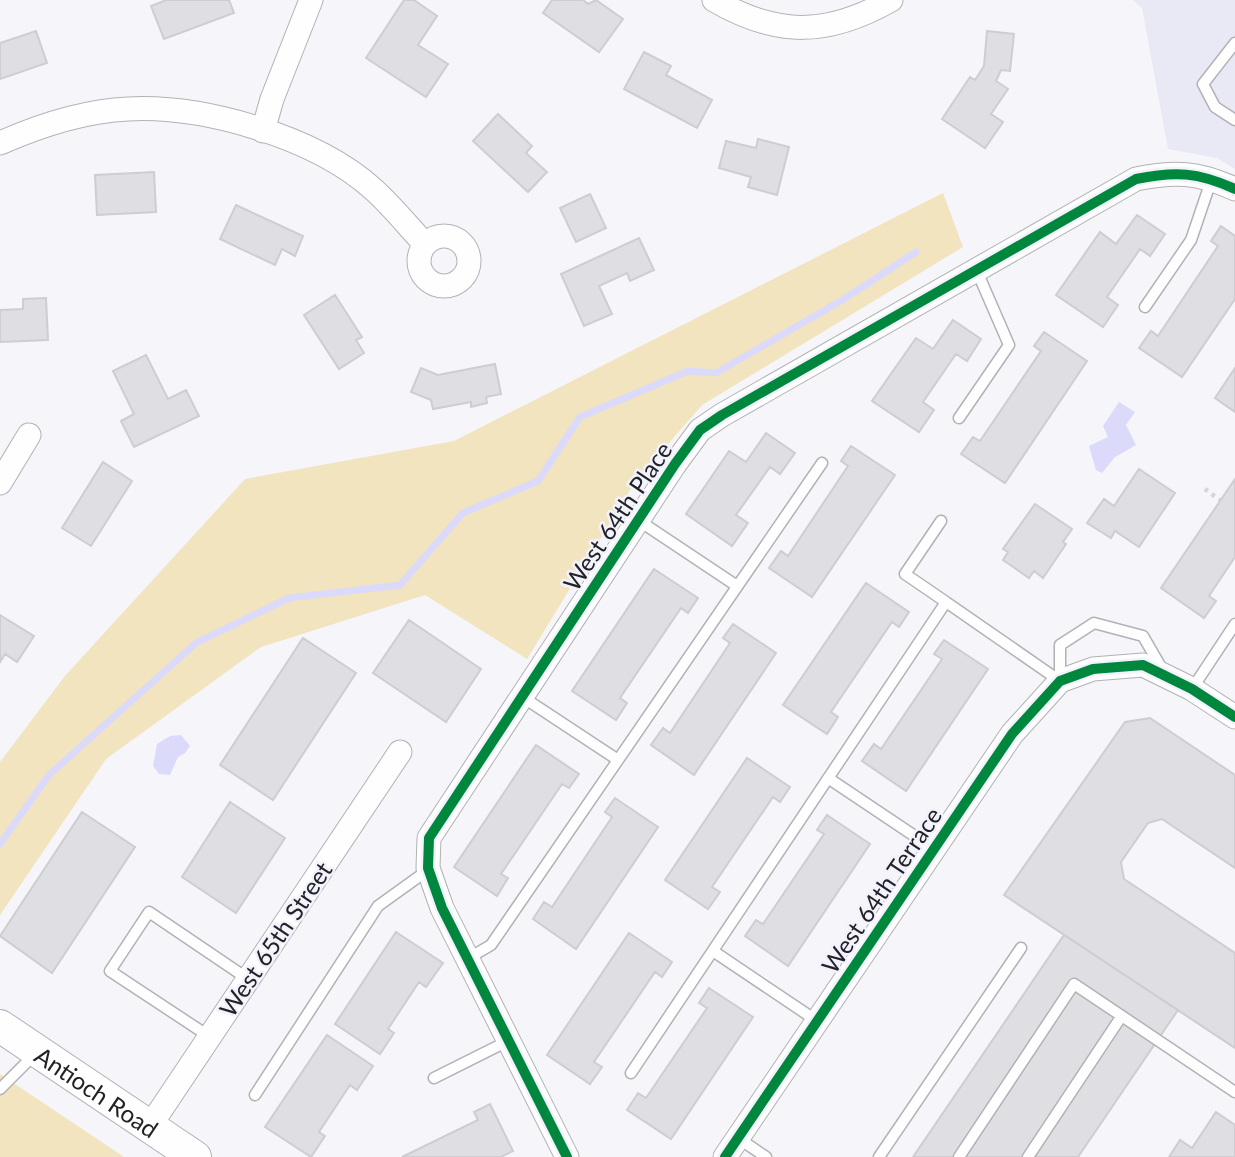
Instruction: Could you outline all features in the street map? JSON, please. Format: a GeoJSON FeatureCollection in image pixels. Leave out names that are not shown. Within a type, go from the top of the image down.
{"type":"FeatureCollection","features":[{"type":"Feature","properties":{"kind":"main road","name":"Antioch Road"},"geometry":{"type":"LineString","coordinates":[[0,1026],[195,1157]]}},
{"type":"Feature","properties":{"kind":"street"},"geometry":{"type":"LineString","coordinates":[[263,131],[272,99],[311,0]]}},
{"type":"Feature","properties":{"kind":"street"},"geometry":{"type":"LineString","coordinates":[[714,0],[745,18],[780,27],[816,28],[849,20],[891,0]]}},
{"type":"Feature","properties":{"kind":"street"},"geometry":{"type":"LineString","coordinates":[[0,143],[42,125],[89,114],[130,109],[182,111],[263,131],[328,160],[371,187],[424,243]]}},
{"type":"Feature","properties":{"kind":"street","name":"West 64th Place"},"geometry":{"type":"LineString","coordinates":[[567,1157],[467,959],[428,870],[429,838],[700,430],[1136,179],[1173,172],[1212,178],[1235,189]]}},
{"type":"Feature","properties":{"kind":"street"},"geometry":{"type":"LineString","coordinates":[[0,483],[29,435]]}},
{"type":"Feature","properties":{"kind":"street","name":"West 64th Terrace"},"geometry":{"type":"LineString","coordinates":[[724,1157],[1012,734],[1060,681],[1093,669],[1143,665],[1192,689],[1235,717]]}},
{"type":"Feature","properties":{"kind":"street","name":"West 65th Street"},"geometry":{"type":"LineString","coordinates":[[150,1126],[400,752]]}},
{"type":"Feature","properties":{"kind":"lane"},"geometry":{"type":"LineString","coordinates":[[1235,43],[1203,84],[1215,107],[1235,120]]}},
{"type":"Feature","properties":{"kind":"lane"},"geometry":{"type":"LineString","coordinates":[[1145,307],[1191,240],[1212,178]]}},
{"type":"Feature","properties":{"kind":"lane"},"geometry":{"type":"LineString","coordinates":[[959,418],[1009,345],[976,269]]}},
{"type":"Feature","properties":{"kind":"lane"},"geometry":{"type":"LineString","coordinates":[[467,959],[491,945],[822,463]]}},
{"type":"Feature","properties":{"kind":"lane"},"geometry":{"type":"LineString","coordinates":[[638,520],[737,586]]}},
{"type":"Feature","properties":{"kind":"lane"},"geometry":{"type":"LineString","coordinates":[[941,521],[905,574],[1060,681]]}},
{"type":"Feature","properties":{"kind":"lane"},"geometry":{"type":"LineString","coordinates":[[631,1073],[946,602]]}},
{"type":"Feature","properties":{"kind":"lane"},"geometry":{"type":"LineString","coordinates":[[1060,681],[1060,645],[1094,623],[1143,636],[1166,676]]}},
{"type":"Feature","properties":{"kind":"lane"},"geometry":{"type":"LineString","coordinates":[[1192,689],[1235,624]]}},
{"type":"Feature","properties":{"kind":"lane"},"geometry":{"type":"LineString","coordinates":[[521,696],[618,760]]}},
{"type":"Feature","properties":{"kind":"lane"},"geometry":{"type":"LineString","coordinates":[[828,778],[934,849]]}},
{"type":"Feature","properties":{"kind":"lane"},"geometry":{"type":"LineString","coordinates":[[255,1095],[378,906],[428,870]]}},
{"type":"Feature","properties":{"kind":"lane"},"geometry":{"type":"LineString","coordinates":[[210,1037],[110,971],[149,912],[248,979]]}},
{"type":"Feature","properties":{"kind":"lane"},"geometry":{"type":"LineString","coordinates":[[885,1155],[1021,948]]}},
{"type":"Feature","properties":{"kind":"lane"},"geometry":{"type":"LineString","coordinates":[[713,951],[817,1021]]}},
{"type":"Feature","properties":{"kind":"lane"},"geometry":{"type":"LineString","coordinates":[[959,1157],[1074,984],[1235,1092]]}},
{"type":"Feature","properties":{"kind":"lane"},"geometry":{"type":"LineString","coordinates":[[1028,1157],[1121,1017]]}},
{"type":"Feature","properties":{"kind":"lane"},"geometry":{"type":"LineString","coordinates":[[434,1078],[508,1041]]}},
{"type":"Feature","properties":{"kind":"lane"},"geometry":{"type":"LineString","coordinates":[[0,1089],[38,1051]]}},
{"type":"Feature","properties":{"kind":"lane"},"geometry":{"type":"LineString","coordinates":[[738,1138],[766,1157]]}},
{"type":"Feature","properties":{"kind":"path"},"geometry":{"type":"LineString","coordinates":[[1205,489],[1220,500]]}},
{"type":"Feature","properties":{"kind":"shaded area"},"geometry":{"type":"Polygon","coordinates":[[[1133,0],[1235,0],[1235,169],[1217,158],[1168,149],[1142,8],[1133,0]]]}},
{"type":"Feature","properties":{"kind":"shaded area"},"geometry":{"type":"Polygon","coordinates":[[[943,193],[963,247],[702,405],[635,482],[527,659],[425,595],[261,647],[106,759],[0,915],[0,762],[65,676],[245,479],[454,441],[943,193]]]}},
{"type":"Feature","properties":{"kind":"shaded area"},"geometry":{"type":"Polygon","coordinates":[[[0,1074],[124,1157],[0,1157],[0,1074]]]}},
{"type":"Feature","properties":{"kind":"water"},"geometry":{"type":"Polygon","coordinates":[[[1119,402],[1135,412],[1126,425],[1136,445],[1115,457],[1102,473],[1096,470],[1089,446],[1108,437],[1103,426],[1119,402]]]}},
{"type":"Feature","properties":{"kind":"water"},"geometry":{"type":"Polygon","coordinates":[[[181,735],[190,746],[178,757],[170,775],[159,774],[153,766],[157,744],[170,736],[181,735]]]}},
{"type":"Feature","properties":{"kind":"building"},"geometry":{"type":"Polygon","coordinates":[[[166,0],[229,0],[234,13],[164,39],[151,6],[166,0]]]}},
{"type":"Feature","properties":{"kind":"building"},"geometry":{"type":"Polygon","coordinates":[[[404,0],[414,0],[437,16],[418,45],[448,64],[426,97],[366,58],[404,0]]]}},
{"type":"Feature","properties":{"kind":"building"},"geometry":{"type":"Polygon","coordinates":[[[552,0],[583,0],[588,4],[596,0],[623,19],[599,52],[543,13],[552,0]]]}},
{"type":"Feature","properties":{"kind":"building"},"geometry":{"type":"Polygon","coordinates":[[[36,31],[47,63],[0,79],[0,43],[36,31]]]}},
{"type":"Feature","properties":{"kind":"building"},"geometry":{"type":"Polygon","coordinates":[[[987,31],[1014,34],[1010,71],[1001,70],[996,81],[1008,89],[991,114],[1003,122],[985,148],[942,119],[970,77],[975,80],[984,66],[987,31]]]}},
{"type":"Feature","properties":{"kind":"building"},"geometry":{"type":"Polygon","coordinates":[[[644,52],[671,66],[666,75],[712,100],[697,128],[624,89],[644,52]]]}},
{"type":"Feature","properties":{"kind":"building"},"geometry":{"type":"Polygon","coordinates":[[[498,114],[532,146],[526,153],[547,172],[528,192],[473,141],[498,114]]]}},
{"type":"Feature","properties":{"kind":"building"},"geometry":{"type":"Polygon","coordinates":[[[758,139],[789,147],[777,195],[748,187],[751,177],[719,168],[726,141],[756,148],[758,139]]]}},
{"type":"Feature","properties":{"kind":"building"},"geometry":{"type":"Polygon","coordinates":[[[154,172],[156,212],[97,215],[95,175],[154,172]]]}},
{"type":"Feature","properties":{"kind":"building"},"geometry":{"type":"Polygon","coordinates":[[[590,194],[606,228],[576,242],[560,208],[590,194]]]}},
{"type":"Feature","properties":{"kind":"building"},"geometry":{"type":"Polygon","coordinates":[[[236,205],[303,236],[295,256],[282,249],[275,265],[220,239],[236,205]]]}},
{"type":"Feature","properties":{"kind":"building"},"geometry":{"type":"Polygon","coordinates":[[[1137,215],[1165,234],[1150,256],[1140,249],[1107,297],[1118,305],[1103,327],[1056,295],[1100,232],[1116,244],[1137,215]]]}},
{"type":"Feature","properties":{"kind":"building"},"geometry":{"type":"Polygon","coordinates":[[[1221,226],[1235,236],[1235,299],[1182,377],[1139,348],[1151,331],[1158,336],[1218,246],[1211,241],[1221,226]]]}},
{"type":"Feature","properties":{"kind":"building"},"geometry":{"type":"Polygon","coordinates":[[[639,238],[654,270],[630,281],[627,273],[599,286],[612,314],[584,326],[561,274],[639,238]]]}},
{"type":"Feature","properties":{"kind":"building"},"geometry":{"type":"Polygon","coordinates":[[[335,295],[362,337],[356,340],[364,353],[339,369],[304,315],[335,295]]]}},
{"type":"Feature","properties":{"kind":"building"},"geometry":{"type":"Polygon","coordinates":[[[46,298],[48,340],[0,342],[0,310],[23,309],[23,299],[46,298]]]}},
{"type":"Feature","properties":{"kind":"building"},"geometry":{"type":"Polygon","coordinates":[[[953,320],[981,339],[967,361],[956,354],[923,402],[934,410],[919,432],[872,401],[916,338],[933,349],[953,320]]]}},
{"type":"Feature","properties":{"kind":"building"},"geometry":{"type":"Polygon","coordinates":[[[1044,332],[1087,361],[1005,483],[961,454],[973,437],[980,441],[1041,351],[1034,346],[1044,332]]]}},
{"type":"Feature","properties":{"kind":"building"},"geometry":{"type":"Polygon","coordinates":[[[146,355],[168,399],[186,390],[199,416],[134,447],[121,421],[134,414],[113,371],[146,355]]]}},
{"type":"Feature","properties":{"kind":"building"},"geometry":{"type":"Polygon","coordinates":[[[495,364],[501,394],[486,397],[487,403],[471,407],[471,402],[433,409],[431,400],[411,392],[421,368],[438,375],[495,364]]]}},
{"type":"Feature","properties":{"kind":"building"},"geometry":{"type":"Polygon","coordinates":[[[1235,368],[1235,412],[1215,398],[1235,368]]]}},
{"type":"Feature","properties":{"kind":"building"},"geometry":{"type":"Polygon","coordinates":[[[766,433],[795,453],[780,474],[770,467],[736,515],[748,523],[732,546],[686,514],[729,451],[746,462],[766,433]]]}},
{"type":"Feature","properties":{"kind":"building"},"geometry":{"type":"Polygon","coordinates":[[[851,446],[895,475],[812,597],[769,568],[781,551],[788,556],[848,466],[841,461],[851,446]]]}},
{"type":"Feature","properties":{"kind":"building"},"geometry":{"type":"Polygon","coordinates":[[[103,462],[132,481],[91,546],[62,528],[103,462]]]}},
{"type":"Feature","properties":{"kind":"building"},"geometry":{"type":"Polygon","coordinates":[[[1139,469],[1175,493],[1139,547],[1115,531],[1111,538],[1087,523],[1104,499],[1114,506],[1139,469]]]}},
{"type":"Feature","properties":{"kind":"building"},"geometry":{"type":"Polygon","coordinates":[[[1235,479],[1235,557],[1209,596],[1216,601],[1204,618],[1161,588],[1235,479]]]}},
{"type":"Feature","properties":{"kind":"building"},"geometry":{"type":"Polygon","coordinates":[[[1035,504],[1072,529],[1063,542],[1066,544],[1043,578],[1034,571],[1029,578],[1003,560],[1008,552],[1003,549],[1035,504]]]}},
{"type":"Feature","properties":{"kind":"building"},"geometry":{"type":"Polygon","coordinates":[[[654,569],[698,598],[688,613],[681,608],[620,698],[627,703],[616,720],[572,691],[654,569]]]}},
{"type":"Feature","properties":{"kind":"building"},"geometry":{"type":"Polygon","coordinates":[[[866,583],[909,612],[899,627],[892,622],[831,712],[838,717],[827,734],[783,705],[866,583]]]}},
{"type":"Feature","properties":{"kind":"building"},"geometry":{"type":"Polygon","coordinates":[[[0,615],[34,636],[17,662],[5,654],[0,662],[0,615]]]}},
{"type":"Feature","properties":{"kind":"building"},"geometry":{"type":"Polygon","coordinates":[[[409,620],[481,669],[446,722],[373,673],[409,620]]]}},
{"type":"Feature","properties":{"kind":"building"},"geometry":{"type":"Polygon","coordinates":[[[733,624],[776,653],[694,775],[651,745],[663,728],[670,733],[730,643],[723,638],[733,624]]]}},
{"type":"Feature","properties":{"kind":"building"},"geometry":{"type":"Polygon","coordinates":[[[303,638],[356,673],[273,800],[220,765],[303,638]]]}},
{"type":"Feature","properties":{"kind":"building"},"geometry":{"type":"Polygon","coordinates":[[[944,640],[988,669],[906,791],[862,761],[874,744],[881,749],[942,659],[934,654],[944,640]]]}},
{"type":"Feature","properties":{"kind":"building"},"geometry":{"type":"Polygon","coordinates":[[[1150,718],[1235,775],[1235,868],[1162,819],[1148,823],[1121,862],[1124,879],[1235,953],[1235,1048],[1004,895],[1125,722],[1150,718]]]}},
{"type":"Feature","properties":{"kind":"building"},"geometry":{"type":"Polygon","coordinates":[[[536,745],[579,774],[569,788],[562,784],[501,874],[508,878],[497,896],[454,867],[536,745]]]}},
{"type":"Feature","properties":{"kind":"building"},"geometry":{"type":"Polygon","coordinates":[[[747,758],[790,787],[780,802],[773,797],[712,887],[720,892],[708,909],[665,880],[747,758]]]}},
{"type":"Feature","properties":{"kind":"building"},"geometry":{"type":"Polygon","coordinates":[[[615,798],[658,827],[576,949],[533,919],[544,902],[552,907],[612,817],[605,812],[615,798]]]}},
{"type":"Feature","properties":{"kind":"building"},"geometry":{"type":"Polygon","coordinates":[[[230,802],[285,838],[236,913],[182,877],[230,802]]]}},
{"type":"Feature","properties":{"kind":"building"},"geometry":{"type":"Polygon","coordinates":[[[82,812],[135,847],[52,973],[0,936],[82,812]]]}},
{"type":"Feature","properties":{"kind":"building"},"geometry":{"type":"Polygon","coordinates":[[[827,815],[870,844],[788,966],[745,936],[756,920],[763,924],[824,834],[817,830],[827,815]]]}},
{"type":"Feature","properties":{"kind":"building"},"geometry":{"type":"Polygon","coordinates":[[[396,932],[443,963],[426,987],[419,982],[388,1029],[394,1033],[380,1054],[335,1024],[396,932]]]}},
{"type":"Feature","properties":{"kind":"building"},"geometry":{"type":"Polygon","coordinates":[[[629,933],[672,962],[662,977],[655,972],[594,1062],[602,1067],[590,1084],[547,1055],[629,933]]]}},
{"type":"Feature","properties":{"kind":"building"},"geometry":{"type":"Polygon","coordinates":[[[1064,935],[1178,1010],[1078,1157],[913,1157],[1064,935]]]}},
{"type":"Feature","properties":{"kind":"building"},"geometry":{"type":"Polygon","coordinates":[[[709,988],[753,1017],[671,1139],[627,1110],[638,1093],[646,1098],[707,1008],[699,1003],[709,988]]]}},
{"type":"Feature","properties":{"kind":"building"},"geometry":{"type":"Polygon","coordinates":[[[327,1035],[373,1066],[357,1090],[350,1085],[319,1132],[325,1136],[311,1157],[265,1127],[327,1035]]]}},
{"type":"Feature","properties":{"kind":"building"},"geometry":{"type":"Polygon","coordinates":[[[490,1104],[513,1151],[501,1157],[402,1157],[478,1120],[474,1112],[490,1104]]]}},
{"type":"Feature","properties":{"kind":"building"},"geometry":{"type":"Polygon","coordinates":[[[1216,1112],[1235,1125],[1235,1157],[1169,1157],[1180,1140],[1192,1148],[1216,1112]]]}},
{"type":"Feature","properties":{"kind":"waterway"},"geometry":{"type":"LineString","coordinates":[[0,844],[49,775],[196,643],[289,598],[400,585],[463,513],[538,481],[580,417],[688,371],[716,373],[844,299],[916,252]]}},
{"type":"Feature","properties":{"kind":"cycle path"},"geometry":{"type":"LineString","coordinates":[[567,1157],[442,908],[428,868],[429,838],[675,464],[700,430],[722,415],[1136,179],[1175,174],[1198,176],[1235,189]]}},
{"type":"Feature","properties":{"kind":"cycle path"},"geometry":{"type":"LineString","coordinates":[[725,1157],[1012,734],[1060,681],[1093,669],[1143,665],[1192,689],[1235,717]]}}]}
